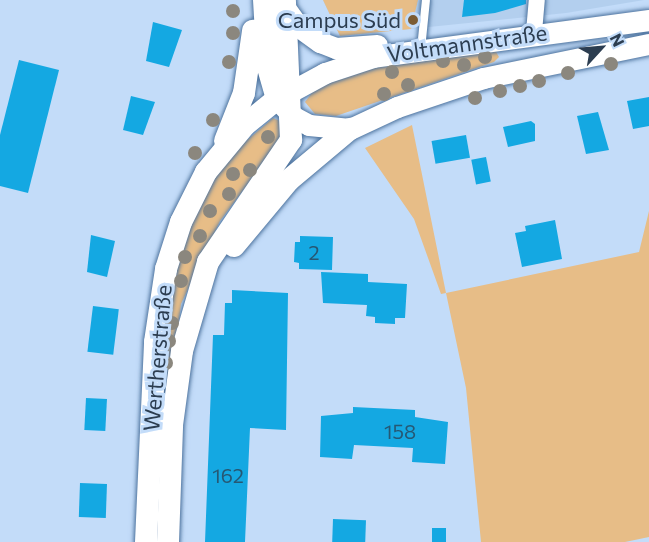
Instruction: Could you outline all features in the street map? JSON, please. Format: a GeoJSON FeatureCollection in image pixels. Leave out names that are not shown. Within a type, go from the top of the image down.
{"type":"FeatureCollection","features":[{"type":"Feature","properties":{"kind":"main road","name":"Wertherstraße"},"geometry":{"type":"LineString","coordinates":[[146,542],[155,342],[166,269],[193,196],[221,150],[249,73],[253,0]]}},
{"type":"Feature","properties":{"kind":"main road","name":"Wertherstraße"},"geometry":{"type":"LineString","coordinates":[[168,542],[172,426],[189,329],[208,262],[243,207],[288,149],[294,117],[285,94],[278,3]]}},
{"type":"Feature","properties":{"kind":"main road","name":"Wertherstraße"},"geometry":{"type":"LineString","coordinates":[[221,150],[285,94]]}},
{"type":"Feature","properties":{"kind":"main road","name":"Wertherstraße"},"geometry":{"type":"LineString","coordinates":[[189,329],[245,229],[289,180],[350,129]]}},
{"type":"Feature","properties":{"kind":"street"},"geometry":{"type":"LineString","coordinates":[[532,67],[537,0]]}},
{"type":"Feature","properties":{"kind":"street"},"geometry":{"type":"LineString","coordinates":[[278,3],[309,36],[336,48],[406,43],[421,49]]}},
{"type":"Feature","properties":{"kind":"street","name":"Voltmannstraße"},"geometry":{"type":"LineString","coordinates":[[285,94],[358,61],[534,32],[649,20]]}},
{"type":"Feature","properties":{"kind":"street","name":"Voltmannstraße"},"geometry":{"type":"LineString","coordinates":[[350,129],[427,96],[532,67],[649,44]]}},
{"type":"Feature","properties":{"kind":"street"},"geometry":{"type":"LineString","coordinates":[[294,117],[322,130],[350,129]]}},
{"type":"Feature","properties":{"kind":"lane"},"geometry":{"type":"LineString","coordinates":[[421,49],[426,0]]}},
{"type":"Feature","properties":{"kind":"shaded area","name":"Campus Süd"},"geometry":{"type":"Polygon","coordinates":[[[323,0],[644,0],[566,13],[340,36],[323,0]]]}},
{"type":"Feature","properties":{"kind":"shaded area"},"geometry":{"type":"Polygon","coordinates":[[[323,0],[418,0],[411,29],[340,36],[323,0]]]}},
{"type":"Feature","properties":{"kind":"shaded area"},"geometry":{"type":"Polygon","coordinates":[[[494,48],[499,57],[494,62],[336,116],[315,114],[305,102],[317,86],[373,68],[494,48]]]}},
{"type":"Feature","properties":{"kind":"shaded area"},"geometry":{"type":"Polygon","coordinates":[[[273,118],[280,121],[284,136],[220,221],[181,304],[168,415],[159,409],[173,275],[202,197],[233,152],[273,118]]]}},
{"type":"Feature","properties":{"kind":"shaded area"},"geometry":{"type":"Polygon","coordinates":[[[412,125],[446,293],[441,294],[414,219],[365,148],[412,125]]]}},
{"type":"Feature","properties":{"kind":"shaded area"},"geometry":{"type":"Polygon","coordinates":[[[649,211],[649,537],[625,542],[481,542],[466,388],[446,293],[639,252],[649,211]]]}},
{"type":"Feature","properties":{"kind":"building"},"geometry":{"type":"Polygon","coordinates":[[[464,0],[526,0],[526,4],[495,13],[462,17],[464,0]]]}},
{"type":"Feature","properties":{"kind":"building"},"geometry":{"type":"Polygon","coordinates":[[[153,22],[182,30],[169,67],[146,61],[153,22]]]}},
{"type":"Feature","properties":{"kind":"building"},"geometry":{"type":"Polygon","coordinates":[[[19,60],[59,70],[28,193],[0,186],[0,135],[19,60]]]}},
{"type":"Feature","properties":{"kind":"building"},"geometry":{"type":"Polygon","coordinates":[[[131,96],[155,102],[143,135],[123,130],[131,96]]]}},
{"type":"Feature","properties":{"kind":"building"},"geometry":{"type":"Polygon","coordinates":[[[649,97],[649,126],[633,129],[627,101],[649,97]]]}},
{"type":"Feature","properties":{"kind":"building"},"geometry":{"type":"Polygon","coordinates":[[[598,112],[609,150],[586,154],[577,116],[598,112]]]}},
{"type":"Feature","properties":{"kind":"building"},"geometry":{"type":"Polygon","coordinates":[[[531,121],[535,124],[535,141],[508,147],[503,127],[531,121]]]}},
{"type":"Feature","properties":{"kind":"building"},"geometry":{"type":"Polygon","coordinates":[[[466,135],[470,158],[436,164],[432,141],[466,135]]]}},
{"type":"Feature","properties":{"kind":"building"},"geometry":{"type":"Polygon","coordinates":[[[486,157],[491,182],[476,184],[471,160],[486,157]]]}},
{"type":"Feature","properties":{"kind":"building"},"geometry":{"type":"Polygon","coordinates":[[[555,220],[562,259],[522,267],[515,233],[526,231],[525,226],[555,220]]]}},
{"type":"Feature","properties":{"kind":"building"},"geometry":{"type":"Polygon","coordinates":[[[91,235],[115,241],[107,277],[87,272],[91,235]]]}},
{"type":"Feature","properties":{"kind":"building"},"geometry":{"type":"Polygon","coordinates":[[[300,236],[333,237],[332,270],[299,269],[299,263],[294,262],[295,242],[300,242],[300,236]]]}},
{"type":"Feature","properties":{"kind":"building"},"geometry":{"type":"Polygon","coordinates":[[[321,272],[368,274],[368,282],[407,284],[405,318],[395,318],[395,324],[375,323],[375,317],[366,316],[367,305],[323,303],[321,272]]]}},
{"type":"Feature","properties":{"kind":"building"},"geometry":{"type":"Polygon","coordinates":[[[232,290],[288,293],[286,430],[250,428],[245,542],[205,542],[213,335],[224,335],[225,303],[232,303],[232,290]]]}},
{"type":"Feature","properties":{"kind":"building"},"geometry":{"type":"Polygon","coordinates":[[[93,306],[119,309],[113,355],[87,352],[93,306]]]}},
{"type":"Feature","properties":{"kind":"building"},"geometry":{"type":"Polygon","coordinates":[[[86,398],[107,399],[105,431],[84,430],[86,398]]]}},
{"type":"Feature","properties":{"kind":"building"},"geometry":{"type":"Polygon","coordinates":[[[353,407],[415,410],[415,417],[448,422],[445,464],[412,462],[413,448],[354,445],[352,459],[320,457],[321,416],[353,413],[353,407]]]}},
{"type":"Feature","properties":{"kind":"building"},"geometry":{"type":"Polygon","coordinates":[[[80,483],[107,484],[106,518],[79,517],[80,483]]]}},
{"type":"Feature","properties":{"kind":"building"},"geometry":{"type":"Polygon","coordinates":[[[333,519],[366,520],[365,542],[332,542],[333,519]]]}},
{"type":"Feature","properties":{"kind":"building"},"geometry":{"type":"Polygon","coordinates":[[[432,528],[446,528],[446,542],[432,542],[432,528]]]}},
{"type":"Feature","properties":{"kind":"place","name":"Campus Süd"},"geometry":{"type":"Point","coordinates":[413,20]}}]}
